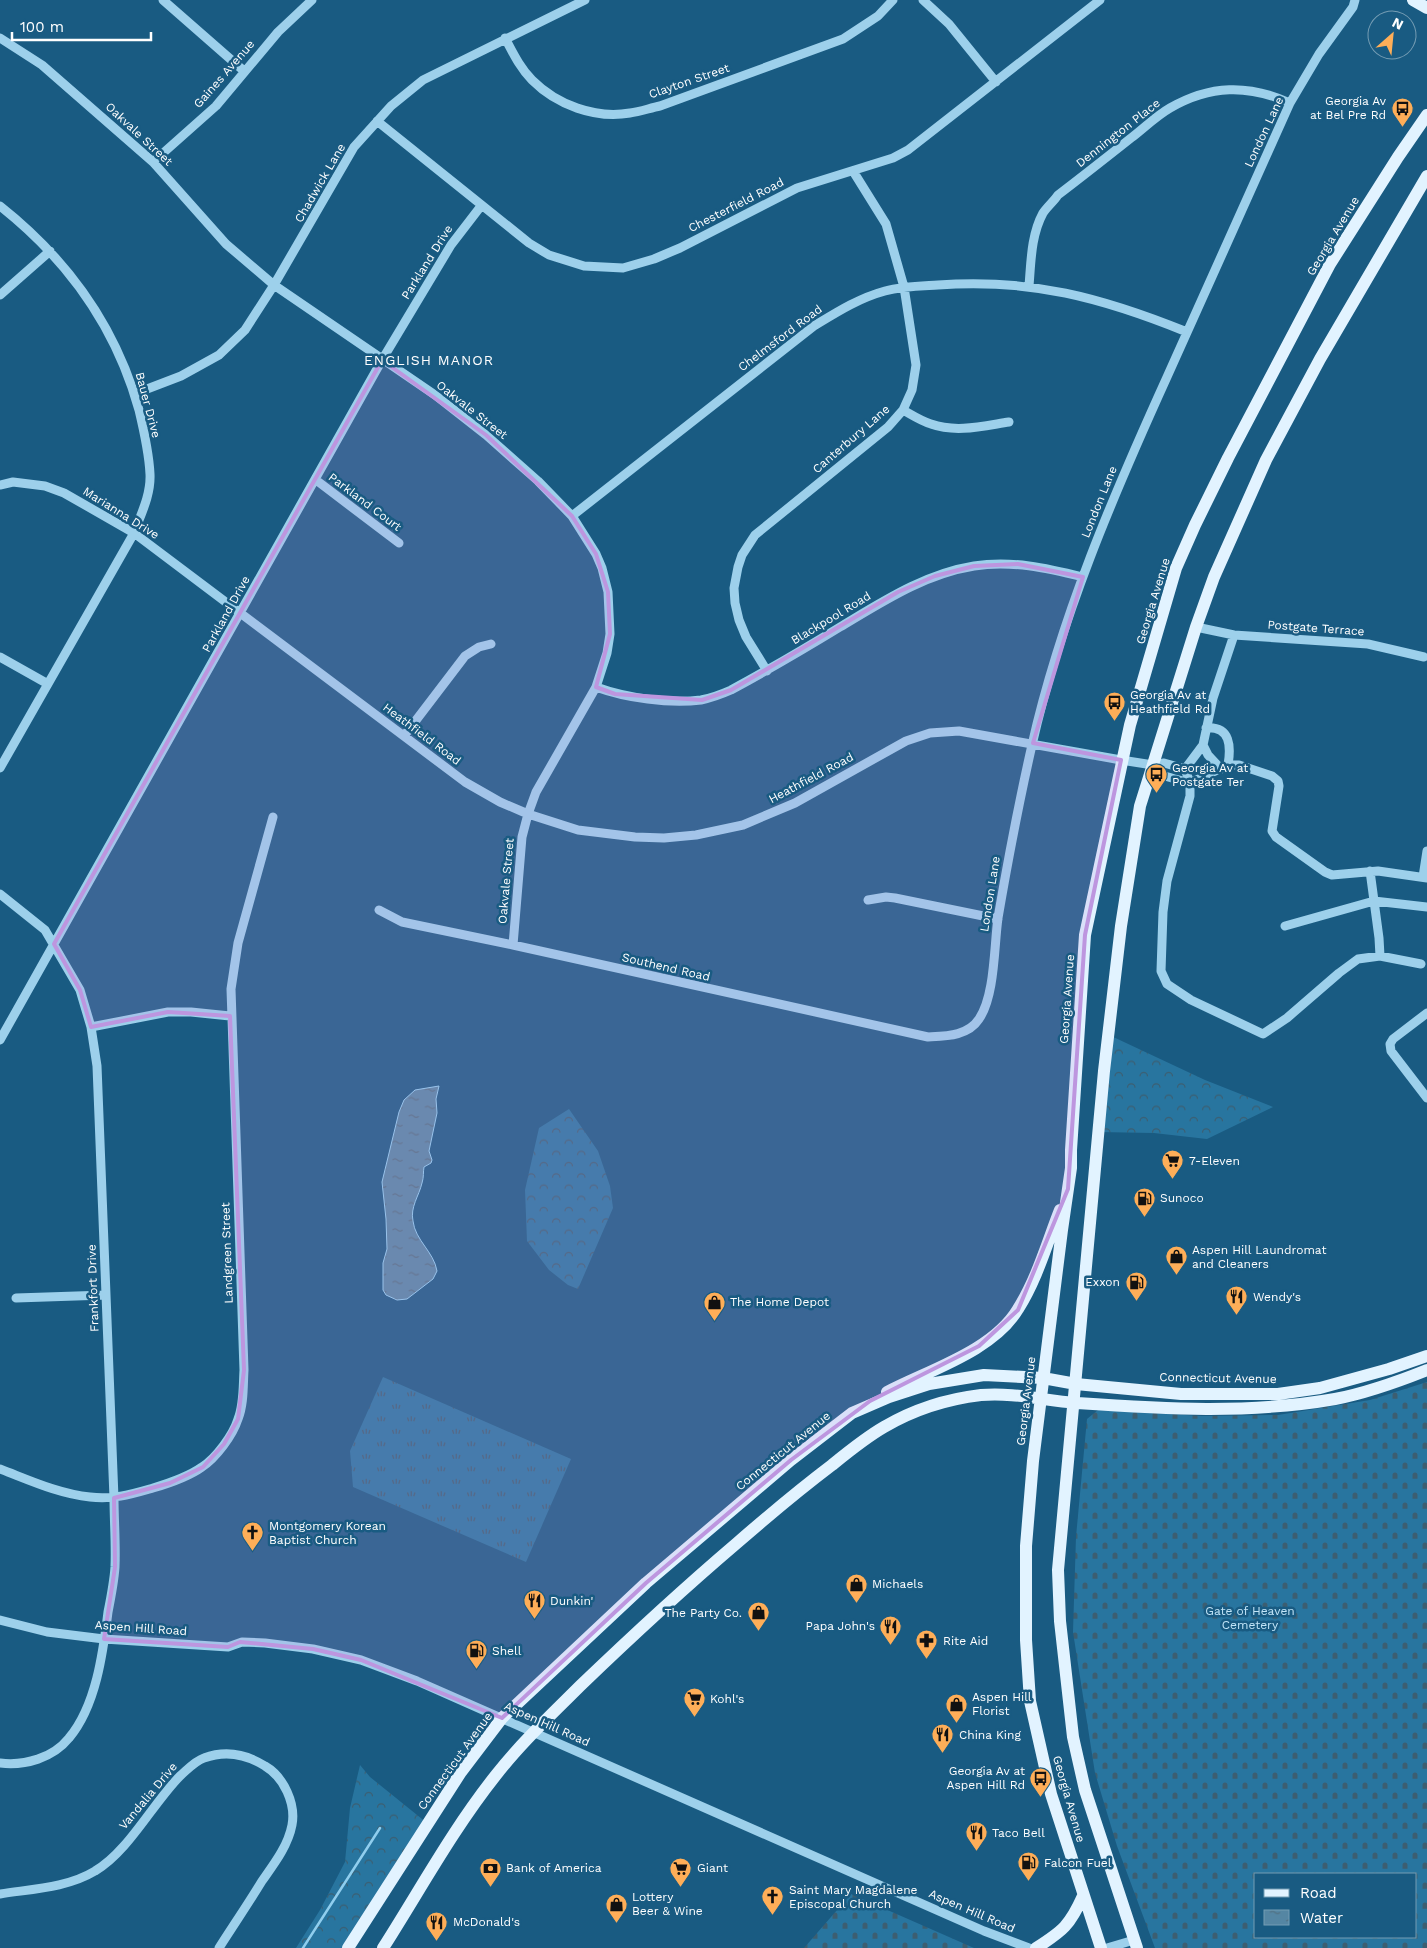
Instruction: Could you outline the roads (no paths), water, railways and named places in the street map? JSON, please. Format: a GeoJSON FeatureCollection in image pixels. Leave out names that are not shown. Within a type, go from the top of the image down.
{"type":"FeatureCollection","features":[{"type":"Feature","properties":{"kind":"main road"},"geometry":{"type":"LineString","coordinates":[[1413,0],[1427,8]]}},
{"type":"Feature","properties":{"kind":"main road","name":"Georgia Avenue"},"geometry":{"type":"LineString","coordinates":[[1101,1948],[1051,1794],[1030,1701],[1026,1640],[1026,1546],[1040,1398],[1071,1168],[1086,935],[1121,760],[1176,568],[1228,458],[1330,264],[1427,115]]}},
{"type":"Feature","properties":{"kind":"main road","name":"Georgia Avenue"},"geometry":{"type":"LineString","coordinates":[[1136,1944],[1085,1790],[1074,1737],[1060,1621],[1058,1570],[1104,1070],[1121,926],[1140,806],[1196,627],[1214,577],[1266,460],[1320,359],[1427,176]]}},
{"type":"Feature","properties":{"kind":"main road"},"geometry":{"type":"LineString","coordinates":[[852,1413],[881,1394],[979,1346],[999,1332],[1018,1310],[1029,1288],[1068,1189]]}},
{"type":"Feature","properties":{"kind":"main road","name":"Connecticut Avenue"},"geometry":{"type":"LineString","coordinates":[[348,1948],[456,1780],[502,1718],[646,1583],[792,1460],[852,1413],[930,1384],[967,1377],[1003,1375],[1043,1378],[1076,1384],[1181,1394],[1278,1394],[1320,1388],[1389,1369],[1427,1356]]}},
{"type":"Feature","properties":{"kind":"main road"},"geometry":{"type":"LineString","coordinates":[[384,1948],[446,1847],[480,1796],[497,1773],[533,1732],[638,1630],[708,1568],[802,1488],[873,1434],[896,1421],[941,1403],[985,1395],[1040,1398],[1074,1403],[1218,1410],[1256,1408],[1335,1398],[1379,1388],[1427,1370]]}},
{"type":"Feature","properties":{"kind":"main road"},"geometry":{"type":"LineString","coordinates":[[1036,1948],[1064,1929],[1083,1896]]}},
{"type":"Feature","properties":{"kind":"street"},"geometry":{"type":"LineString","coordinates":[[163,0],[244,71]]}},
{"type":"Feature","properties":{"kind":"street","name":"Gaines Avenue"},"geometry":{"type":"LineString","coordinates":[[153,162],[216,106],[278,32],[312,0]]}},
{"type":"Feature","properties":{"kind":"street","name":"Chadwick Lane"},"geometry":{"type":"LineString","coordinates":[[134,394],[181,376],[218,355],[245,330],[274,285],[354,147],[377,121],[423,80],[585,0]]}},
{"type":"Feature","properties":{"kind":"street","name":"Clayton Street"},"geometry":{"type":"LineString","coordinates":[[505,38],[519,65],[532,80],[554,98],[580,110],[630,114],[660,106],[843,39],[878,16],[894,0]]}},
{"type":"Feature","properties":{"kind":"street"},"geometry":{"type":"LineString","coordinates":[[923,0],[949,24],[996,82]]}},
{"type":"Feature","properties":{"kind":"street","name":"Chesterfield Road"},"geometry":{"type":"LineString","coordinates":[[377,121],[481,206],[529,243],[549,255],[584,266],[623,268],[654,260],[797,188],[893,158],[908,150],[1100,0]]}},
{"type":"Feature","properties":{"kind":"street","name":"London Lane"},"geometry":{"type":"LineString","coordinates":[[951,1036],[966,1030],[979,1020],[988,1000],[998,919],[1032,743],[1056,657],[1083,577],[1120,481],[1290,103],[1319,54],[1355,0]]}},
{"type":"Feature","properties":{"kind":"street","name":"Oakvale Street"},"geometry":{"type":"LineString","coordinates":[[0,38],[42,65],[153,162],[226,244],[274,285],[435,395],[486,435],[538,481],[572,516],[596,554],[602,568],[608,592],[610,634],[607,653],[596,687],[536,792],[528,814],[522,837],[512,945]]}},
{"type":"Feature","properties":{"kind":"street","name":"Dennington Place"},"geometry":{"type":"LineString","coordinates":[[1029,286],[1032,249],[1036,231],[1044,212],[1058,195],[1168,109],[1209,91],[1232,89],[1271,94],[1290,103]]}},
{"type":"Feature","properties":{"kind":"street","name":"Canterbury Lane"},"geometry":{"type":"LineString","coordinates":[[767,671],[746,637],[739,620],[734,588],[742,555],[755,535],[888,426],[903,410],[912,390],[916,365],[904,287],[886,224],[853,171]]}},
{"type":"Feature","properties":{"kind":"street","name":"Bauer Drive"},"geometry":{"type":"LineString","coordinates":[[0,206],[23,224],[50,251],[77,282],[104,324],[120,356],[134,394],[144,431],[150,475],[148,496],[134,533],[0,768]]}},
{"type":"Feature","properties":{"kind":"street","name":"Parkland Drive"},"geometry":{"type":"LineString","coordinates":[[0,1040],[382,360],[451,245],[481,206]]}},
{"type":"Feature","properties":{"kind":"street"},"geometry":{"type":"LineString","coordinates":[[0,295],[50,251]]}},
{"type":"Feature","properties":{"kind":"street","name":"Chelmsford Road"},"geometry":{"type":"LineString","coordinates":[[572,516],[814,326],[852,303],[885,291],[904,287],[968,282],[1029,286],[1094,298],[1138,312],[1186,332]]}},
{"type":"Feature","properties":{"kind":"street"},"geometry":{"type":"LineString","coordinates":[[903,410],[930,424],[947,429],[967,429],[1009,422]]}},
{"type":"Feature","properties":{"kind":"street","name":"Parkland Court"},"geometry":{"type":"LineString","coordinates":[[316,480],[400,543]]}},
{"type":"Feature","properties":{"kind":"street","name":"Marianna Drive"},"geometry":{"type":"LineString","coordinates":[[0,485],[13,482],[52,488],[64,493],[134,533],[241,613]]}},
{"type":"Feature","properties":{"kind":"street","name":"Blackpool Road"},"geometry":{"type":"LineString","coordinates":[[596,687],[615,694],[641,698],[674,701],[702,700],[731,690],[767,671],[898,592],[935,576],[974,566],[1018,564],[1049,568],[1083,577]]}},
{"type":"Feature","properties":{"kind":"street","name":"Heathfield Road"},"geometry":{"type":"LineString","coordinates":[[241,613],[465,782],[500,802],[528,814],[578,830],[626,836],[664,838],[696,835],[743,825],[795,803],[906,740],[930,733],[959,731],[1152,765]]}},
{"type":"Feature","properties":{"kind":"street","name":"Postgate Terrace"},"geometry":{"type":"LineString","coordinates":[[1196,627],[1234,635],[1348,641],[1424,657]]}},
{"type":"Feature","properties":{"kind":"street"},"geometry":{"type":"LineString","coordinates":[[1185,769],[1203,745],[1213,698],[1234,635]]}},
{"type":"Feature","properties":{"kind":"street"},"geometry":{"type":"LineString","coordinates":[[404,736],[465,656],[479,647],[490,644]]}},
{"type":"Feature","properties":{"kind":"street"},"geometry":{"type":"LineString","coordinates":[[0,657],[48,684]]}},
{"type":"Feature","properties":{"kind":"street"},"geometry":{"type":"LineString","coordinates":[[1206,728],[1217,729],[1224,733],[1229,742],[1230,748],[1224,767]]}},
{"type":"Feature","properties":{"kind":"street"},"geometry":{"type":"LineString","coordinates":[[1203,745],[1208,755],[1224,767]]}},
{"type":"Feature","properties":{"kind":"street"},"geometry":{"type":"LineString","coordinates":[[1185,769],[1164,762],[1152,765],[1161,775],[1190,783],[1224,767],[1239,765],[1254,768],[1272,776],[1278,781],[1272,831],[1287,847],[1324,872],[1332,875],[1370,871],[1425,877],[1427,851]]}},
{"type":"Feature","properties":{"kind":"street"},"geometry":{"type":"LineString","coordinates":[[1185,769],[1190,783],[1190,796],[1170,866],[1163,912],[1161,971],[1168,984],[1204,1007],[1263,1034],[1287,1018],[1358,959],[1380,956],[1421,964]]}},
{"type":"Feature","properties":{"kind":"street","name":"Landgreen Street"},"geometry":{"type":"LineString","coordinates":[[0,1469],[50,1488],[90,1497],[114,1498],[128,1496],[170,1483],[202,1467],[224,1444],[238,1419],[243,1393],[244,1370],[230,1016],[231,989],[238,943],[273,817]]}},
{"type":"Feature","properties":{"kind":"street"},"geometry":{"type":"LineString","coordinates":[[1370,871],[1380,956]]}},
{"type":"Feature","properties":{"kind":"street","name":"Frankfort Drive"},"geometry":{"type":"LineString","coordinates":[[0,894],[44,930],[54,944],[80,990],[92,1027],[97,1066],[114,1498],[114,1567],[99,1668],[85,1712],[68,1740],[41,1758],[16,1764],[0,1763]]}},
{"type":"Feature","properties":{"kind":"street"},"geometry":{"type":"LineString","coordinates":[[868,900],[886,897],[896,898],[998,919]]}},
{"type":"Feature","properties":{"kind":"street"},"geometry":{"type":"LineString","coordinates":[[1285,926],[1374,901],[1427,907]]}},
{"type":"Feature","properties":{"kind":"street","name":"Southend Road"},"geometry":{"type":"LineString","coordinates":[[379,910],[402,922],[912,1034],[928,1037],[951,1036]]}},
{"type":"Feature","properties":{"kind":"street"},"geometry":{"type":"LineString","coordinates":[[92,1027],[168,1012],[230,1016]]}},
{"type":"Feature","properties":{"kind":"street"},"geometry":{"type":"LineString","coordinates":[[1427,1013],[1392,1039],[1390,1044],[1391,1051],[1427,1098]]}},
{"type":"Feature","properties":{"kind":"street"},"geometry":{"type":"LineString","coordinates":[[16,1298],[106,1295]]}},
{"type":"Feature","properties":{"kind":"street","name":"Aspen Hill Road"},"geometry":{"type":"LineString","coordinates":[[0,1620],[47,1632],[104,1639],[228,1647],[240,1642],[265,1642],[313,1649],[360,1660],[417,1681],[984,1931],[1029,1948]]}},
{"type":"Feature","properties":{"kind":"street","name":"Vandalia Drive"},"geometry":{"type":"LineString","coordinates":[[0,1894],[59,1884],[79,1879],[96,1871],[115,1856],[174,1782],[192,1764],[204,1758],[225,1753],[247,1756],[267,1767],[280,1779],[288,1796],[292,1814],[292,1825],[285,1846],[219,1948]]}},
{"type":"Feature","properties":{"kind":"street"},"geometry":{"type":"LineString","coordinates":[[1107,1948],[1136,1944]]}},
{"type":"Feature","properties":{"kind":"water"},"geometry":{"type":"Polygon","coordinates":[[[439,1086],[436,1099],[437,1113],[429,1151],[432,1160],[431,1163],[424,1167],[423,1181],[412,1216],[414,1228],[432,1258],[437,1271],[433,1279],[407,1299],[397,1300],[386,1295],[383,1290],[383,1263],[387,1249],[382,1182],[399,1112],[404,1100],[415,1090],[439,1086]]]}},
{"type":"Feature","properties":{"kind":"waterway"},"geometry":{"type":"LineString","coordinates":[[303,1948],[380,1828]]}},
{"type":"Feature","properties":{"kind":"place","name":"Georgia Av at Bel Pre Rd"},"geometry":{"type":"Point","coordinates":[1402,127]}},
{"type":"Feature","properties":{"kind":"place","name":"Georgia Av at Heathfield Rd"},"geometry":{"type":"Point","coordinates":[1114,721]}},
{"type":"Feature","properties":{"kind":"place","name":"Georgia Av at Postgate Ter"},"geometry":{"type":"Point","coordinates":[1156,794]}},
{"type":"Feature","properties":{"kind":"place","name":"7-Eleven"},"geometry":{"type":"Point","coordinates":[1173,1180]}},
{"type":"Feature","properties":{"kind":"place","name":"Sunoco"},"geometry":{"type":"Point","coordinates":[1144,1217]}},
{"type":"Feature","properties":{"kind":"place","name":"Aspen Hill Laundromat and Cleaners"},"geometry":{"type":"Point","coordinates":[1176,1276]}},
{"type":"Feature","properties":{"kind":"place","name":"Exxon"},"geometry":{"type":"Point","coordinates":[1136,1301]}},
{"type":"Feature","properties":{"kind":"place","name":"Wendy's"},"geometry":{"type":"Point","coordinates":[1237,1316]}},
{"type":"Feature","properties":{"kind":"place","name":"The Home Depot"},"geometry":{"type":"Point","coordinates":[714,1321]}},
{"type":"Feature","properties":{"kind":"place","name":"Montgomery Korean Baptist Church"},"geometry":{"type":"Point","coordinates":[253,1552]}},
{"type":"Feature","properties":{"kind":"place","name":"Michaels"},"geometry":{"type":"Point","coordinates":[856,1603]}},
{"type":"Feature","properties":{"kind":"place","name":"Dunkin'"},"geometry":{"type":"Point","coordinates":[534,1620]}},
{"type":"Feature","properties":{"kind":"place","name":"The Party Co."},"geometry":{"type":"Point","coordinates":[758,1632]}},
{"type":"Feature","properties":{"kind":"place","name":"Papa John's"},"geometry":{"type":"Point","coordinates":[891,1645]}},
{"type":"Feature","properties":{"kind":"place","name":"Rite Aid"},"geometry":{"type":"Point","coordinates":[927,1660]}},
{"type":"Feature","properties":{"kind":"place","name":"Shell"},"geometry":{"type":"Point","coordinates":[476,1670]}},
{"type":"Feature","properties":{"kind":"place","name":"Kohl's"},"geometry":{"type":"Point","coordinates":[694,1718]}},
{"type":"Feature","properties":{"kind":"place","name":"Aspen Hill Florist"},"geometry":{"type":"Point","coordinates":[956,1723]}},
{"type":"Feature","properties":{"kind":"place","name":"China King"},"geometry":{"type":"Point","coordinates":[943,1754]}},
{"type":"Feature","properties":{"kind":"place","name":"Georgia Av at Aspen Hill Rd"},"geometry":{"type":"Point","coordinates":[1041,1797]}},
{"type":"Feature","properties":{"kind":"place","name":"Taco Bell"},"geometry":{"type":"Point","coordinates":[976,1852]}},
{"type":"Feature","properties":{"kind":"place","name":"Falcon Fuel"},"geometry":{"type":"Point","coordinates":[1028,1882]}},
{"type":"Feature","properties":{"kind":"place","name":"Bank of America"},"geometry":{"type":"Point","coordinates":[490,1887]}},
{"type":"Feature","properties":{"kind":"place","name":"Giant"},"geometry":{"type":"Point","coordinates":[681,1887]}},
{"type":"Feature","properties":{"kind":"place","name":"Saint Mary Magdalene Episcopal Church"},"geometry":{"type":"Point","coordinates":[773,1916]}},
{"type":"Feature","properties":{"kind":"place","name":"Lottery Beer & Wine"},"geometry":{"type":"Point","coordinates":[616,1923]}},
{"type":"Feature","properties":{"kind":"place","name":"McDonald's"},"geometry":{"type":"Point","coordinates":[437,1941]}},
{"type":"Feature","properties":{"kind":"district","name":"ENGLISH MANOR"},"geometry":{"type":"Point","coordinates":[429,360]}},
{"type":"Feature","properties":{"kind":"park label","name":"Gate of Heaven Cemetery"},"geometry":{"type":"Point","coordinates":[1250,1618]}}]}
